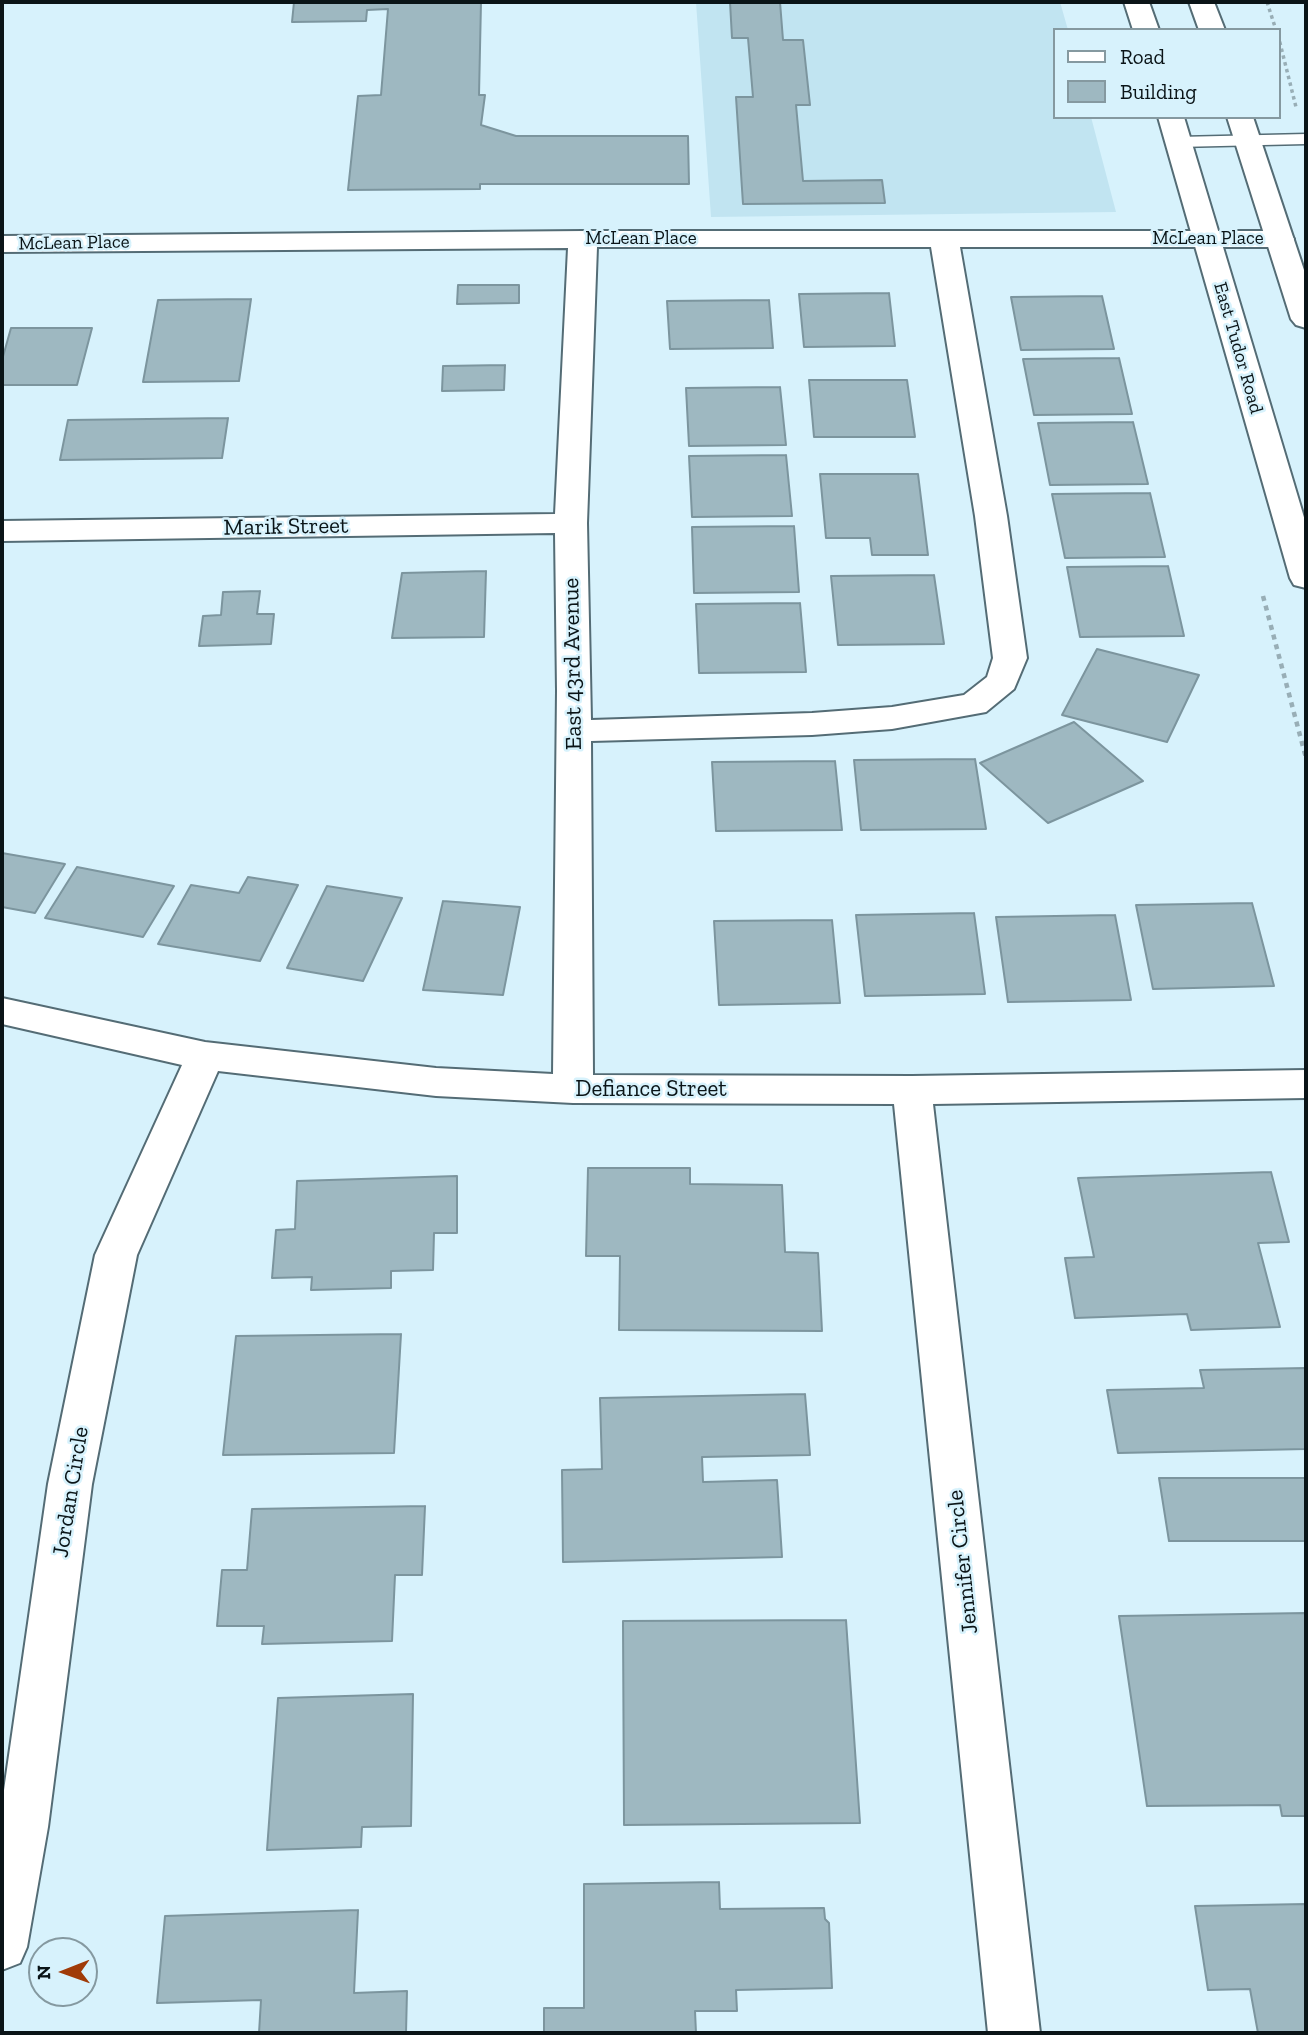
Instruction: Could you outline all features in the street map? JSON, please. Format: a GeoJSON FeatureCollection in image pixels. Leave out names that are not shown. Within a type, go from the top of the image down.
{"type":"FeatureCollection","features":[{"type":"Feature","properties":{"kind":"street"},"geometry":{"type":"LineString","coordinates":[[1138,2],[1145,28]]}},
{"type":"Feature","properties":{"kind":"street"},"geometry":{"type":"LineString","coordinates":[[1202,2],[1211,28]]}},
{"type":"Feature","properties":{"kind":"street","name":"East Tudor Road"},"geometry":{"type":"LineString","coordinates":[[1174,129],[1306,578]]}},
{"type":"Feature","properties":{"kind":"street"},"geometry":{"type":"LineString","coordinates":[[1244,129],[1306,319]]}},
{"type":"Feature","properties":{"kind":"street","name":"McLean Place"},"geometry":{"type":"LineString","coordinates":[[2,244],[583,239],[1280,239]]}},
{"type":"Feature","properties":{"kind":"street","name":"East 43rd Avenue"},"geometry":{"type":"LineString","coordinates":[[573,1089],[574,731],[570,523],[583,239]]}},
{"type":"Feature","properties":{"kind":"street"},"geometry":{"type":"LineString","coordinates":[[574,731],[813,724],[892,718],[974,704],[1002,682],[1010,658],[1009,645],[991,516],[944,239]]}},
{"type":"Feature","properties":{"kind":"street","name":"Marik Street"},"geometry":{"type":"LineString","coordinates":[[2,531],[570,523]]}},
{"type":"Feature","properties":{"kind":"street","name":"Defiance Street"},"geometry":{"type":"LineString","coordinates":[[2,1011],[205,1056],[436,1082],[573,1089],[912,1090],[1306,1084]]}},
{"type":"Feature","properties":{"kind":"street","name":"Jordan Circle"},"geometry":{"type":"LineString","coordinates":[[2,1947],[23,1827],[70,1484],[116,1255],[205,1056]]}},
{"type":"Feature","properties":{"kind":"street","name":"Jennifer Circle"},"geometry":{"type":"LineString","coordinates":[[912,1090],[1014,2033]]}},
{"type":"Feature","properties":{"kind":"lane"},"geometry":{"type":"LineString","coordinates":[[1174,129],[1244,129],[1306,139]]}},
{"type":"Feature","properties":{"kind":"path"},"geometry":{"type":"LineString","coordinates":[[1267,2],[1275,28]]}},
{"type":"Feature","properties":{"kind":"path"},"geometry":{"type":"LineString","coordinates":[[1280,42],[1306,139]]}},
{"type":"Feature","properties":{"kind":"shaded area"},"geometry":{"type":"Polygon","coordinates":[[[696,2],[1060,2],[1067,28],[1052,28],[1052,119],[1092,119],[1116,212],[711,217],[696,2]]]}},
{"type":"Feature","properties":{"kind":"building"},"geometry":{"type":"Polygon","coordinates":[[[294,2],[481,2],[479,95],[485,95],[481,125],[516,136],[688,136],[689,184],[480,184],[480,189],[348,190],[358,96],[381,95],[388,9],[367,10],[366,21],[292,22],[294,2]]]}},
{"type":"Feature","properties":{"kind":"building"},"geometry":{"type":"Polygon","coordinates":[[[730,2],[780,2],[783,40],[803,40],[810,105],[796,105],[803,181],[882,180],[885,203],[743,204],[736,97],[753,97],[748,38],[732,38],[730,2]]]}},
{"type":"Feature","properties":{"kind":"building"},"geometry":{"type":"Polygon","coordinates":[[[458,285],[519,285],[519,303],[457,304],[458,285]]]}},
{"type":"Feature","properties":{"kind":"building"},"geometry":{"type":"Polygon","coordinates":[[[889,293],[895,346],[804,347],[799,294],[889,293]]]}},
{"type":"Feature","properties":{"kind":"building"},"geometry":{"type":"Polygon","coordinates":[[[1102,296],[1114,349],[1021,350],[1011,297],[1102,296]]]}},
{"type":"Feature","properties":{"kind":"building"},"geometry":{"type":"Polygon","coordinates":[[[251,299],[239,381],[143,382],[158,300],[251,299]]]}},
{"type":"Feature","properties":{"kind":"building"},"geometry":{"type":"Polygon","coordinates":[[[769,300],[773,348],[670,349],[667,301],[769,300]]]}},
{"type":"Feature","properties":{"kind":"building"},"geometry":{"type":"Polygon","coordinates":[[[11,328],[92,328],[77,385],[2,385],[2,360],[11,328]]]}},
{"type":"Feature","properties":{"kind":"building"},"geometry":{"type":"Polygon","coordinates":[[[1119,358],[1132,414],[1034,415],[1023,359],[1119,358]]]}},
{"type":"Feature","properties":{"kind":"building"},"geometry":{"type":"Polygon","coordinates":[[[505,365],[504,390],[442,391],[443,366],[505,365]]]}},
{"type":"Feature","properties":{"kind":"building"},"geometry":{"type":"Polygon","coordinates":[[[809,380],[907,380],[915,437],[814,437],[809,380]]]}},
{"type":"Feature","properties":{"kind":"building"},"geometry":{"type":"Polygon","coordinates":[[[780,387],[786,445],[689,446],[686,388],[780,387]]]}},
{"type":"Feature","properties":{"kind":"building"},"geometry":{"type":"Polygon","coordinates":[[[228,418],[222,458],[60,460],[68,420],[228,418]]]}},
{"type":"Feature","properties":{"kind":"building"},"geometry":{"type":"Polygon","coordinates":[[[1133,422],[1148,484],[1050,485],[1038,423],[1133,422]]]}},
{"type":"Feature","properties":{"kind":"building"},"geometry":{"type":"Polygon","coordinates":[[[786,455],[792,516],[692,517],[689,456],[786,455]]]}},
{"type":"Feature","properties":{"kind":"building"},"geometry":{"type":"Polygon","coordinates":[[[820,474],[918,474],[928,555],[872,555],[870,538],[826,538],[820,474]]]}},
{"type":"Feature","properties":{"kind":"building"},"geometry":{"type":"Polygon","coordinates":[[[1150,493],[1165,557],[1065,558],[1052,494],[1150,493]]]}},
{"type":"Feature","properties":{"kind":"building"},"geometry":{"type":"Polygon","coordinates":[[[794,526],[799,592],[694,593],[692,527],[794,526]]]}},
{"type":"Feature","properties":{"kind":"building"},"geometry":{"type":"Polygon","coordinates":[[[1168,566],[1184,636],[1080,637],[1067,567],[1168,566]]]}},
{"type":"Feature","properties":{"kind":"building"},"geometry":{"type":"Polygon","coordinates":[[[486,571],[484,637],[392,638],[402,573],[486,571]]]}},
{"type":"Feature","properties":{"kind":"building"},"geometry":{"type":"Polygon","coordinates":[[[934,575],[944,644],[838,645],[831,576],[934,575]]]}},
{"type":"Feature","properties":{"kind":"building"},"geometry":{"type":"Polygon","coordinates":[[[260,591],[257,614],[274,614],[271,644],[199,646],[203,616],[221,615],[223,592],[260,591]]]}},
{"type":"Feature","properties":{"kind":"building"},"geometry":{"type":"Polygon","coordinates":[[[800,603],[806,672],[699,673],[696,604],[800,603]]]}},
{"type":"Feature","properties":{"kind":"building"},"geometry":{"type":"Polygon","coordinates":[[[1097,649],[1199,675],[1167,742],[1062,715],[1097,649]]]}},
{"type":"Feature","properties":{"kind":"building"},"geometry":{"type":"Polygon","coordinates":[[[1074,722],[1143,781],[1048,823],[980,763],[1074,722]]]}},
{"type":"Feature","properties":{"kind":"building"},"geometry":{"type":"Polygon","coordinates":[[[975,759],[986,829],[861,830],[854,760],[975,759]]]}},
{"type":"Feature","properties":{"kind":"building"},"geometry":{"type":"Polygon","coordinates":[[[835,761],[842,830],[716,831],[712,762],[835,761]]]}},
{"type":"Feature","properties":{"kind":"building"},"geometry":{"type":"Polygon","coordinates":[[[2,853],[65,864],[35,913],[2,907],[2,853]]]}},
{"type":"Feature","properties":{"kind":"building"},"geometry":{"type":"Polygon","coordinates":[[[77,867],[174,886],[143,937],[45,918],[77,867]]]}},
{"type":"Feature","properties":{"kind":"building"},"geometry":{"type":"Polygon","coordinates":[[[248,877],[298,885],[260,961],[158,944],[191,885],[239,893],[248,877]]]}},
{"type":"Feature","properties":{"kind":"building"},"geometry":{"type":"Polygon","coordinates":[[[327,886],[402,898],[363,981],[287,968],[327,886]]]}},
{"type":"Feature","properties":{"kind":"building"},"geometry":{"type":"Polygon","coordinates":[[[443,901],[520,907],[503,995],[423,990],[443,901]]]}},
{"type":"Feature","properties":{"kind":"building"},"geometry":{"type":"Polygon","coordinates":[[[1252,903],[1274,986],[1153,989],[1136,905],[1252,903]]]}},
{"type":"Feature","properties":{"kind":"building"},"geometry":{"type":"Polygon","coordinates":[[[974,913],[985,994],[865,996],[856,915],[974,913]]]}},
{"type":"Feature","properties":{"kind":"building"},"geometry":{"type":"Polygon","coordinates":[[[1115,915],[1131,1000],[1008,1002],[996,917],[1115,915]]]}},
{"type":"Feature","properties":{"kind":"building"},"geometry":{"type":"Polygon","coordinates":[[[832,920],[840,1003],[719,1005],[714,921],[832,920]]]}},
{"type":"Feature","properties":{"kind":"building"},"geometry":{"type":"Polygon","coordinates":[[[588,1168],[690,1168],[690,1184],[782,1185],[785,1252],[818,1253],[822,1331],[619,1330],[620,1256],[586,1256],[588,1168]]]}},
{"type":"Feature","properties":{"kind":"building"},"geometry":{"type":"Polygon","coordinates":[[[1271,1172],[1289,1242],[1258,1243],[1280,1327],[1191,1330],[1187,1314],[1075,1318],[1065,1258],[1094,1257],[1078,1178],[1271,1172]]]}},
{"type":"Feature","properties":{"kind":"building"},"geometry":{"type":"Polygon","coordinates":[[[457,1176],[457,1233],[434,1233],[433,1270],[391,1271],[391,1288],[311,1290],[312,1277],[272,1278],[276,1230],[295,1229],[297,1181],[457,1176]]]}},
{"type":"Feature","properties":{"kind":"building"},"geometry":{"type":"Polygon","coordinates":[[[401,1334],[394,1453],[223,1455],[236,1336],[401,1334]]]}},
{"type":"Feature","properties":{"kind":"building"},"geometry":{"type":"Polygon","coordinates":[[[1306,1368],[1306,1449],[1118,1453],[1107,1390],[1204,1388],[1200,1370],[1306,1368]]]}},
{"type":"Feature","properties":{"kind":"building"},"geometry":{"type":"Polygon","coordinates":[[[805,1394],[810,1455],[702,1457],[703,1482],[777,1480],[782,1557],[563,1562],[562,1470],[602,1469],[600,1398],[805,1394]]]}},
{"type":"Feature","properties":{"kind":"building"},"geometry":{"type":"Polygon","coordinates":[[[1159,1478],[1306,1478],[1306,1541],[1169,1541],[1159,1478]]]}},
{"type":"Feature","properties":{"kind":"building"},"geometry":{"type":"Polygon","coordinates":[[[425,1506],[422,1575],[395,1575],[392,1641],[262,1644],[264,1626],[217,1626],[222,1570],[247,1570],[252,1509],[425,1506]]]}},
{"type":"Feature","properties":{"kind":"building"},"geometry":{"type":"Polygon","coordinates":[[[1306,1613],[1306,1816],[1282,1816],[1280,1805],[1147,1806],[1119,1616],[1306,1613]]]}},
{"type":"Feature","properties":{"kind":"building"},"geometry":{"type":"Polygon","coordinates":[[[846,1620],[860,1823],[624,1825],[623,1621],[846,1620]]]}},
{"type":"Feature","properties":{"kind":"building"},"geometry":{"type":"Polygon","coordinates":[[[413,1694],[411,1826],[362,1827],[361,1847],[267,1850],[278,1698],[413,1694]]]}},
{"type":"Feature","properties":{"kind":"building"},"geometry":{"type":"Polygon","coordinates":[[[719,1882],[720,1909],[824,1908],[825,1919],[829,1923],[832,1988],[736,1990],[737,2011],[695,2011],[696,2033],[544,2033],[544,2008],[584,2008],[584,1884],[719,1882]]]}},
{"type":"Feature","properties":{"kind":"building"},"geometry":{"type":"Polygon","coordinates":[[[1306,1904],[1306,2033],[1258,2033],[1250,1989],[1208,1990],[1195,1906],[1306,1904]]]}},
{"type":"Feature","properties":{"kind":"building"},"geometry":{"type":"Polygon","coordinates":[[[358,1910],[354,1993],[407,1991],[406,2033],[259,2033],[261,2000],[157,2003],[165,1916],[358,1910]]]}}]}
